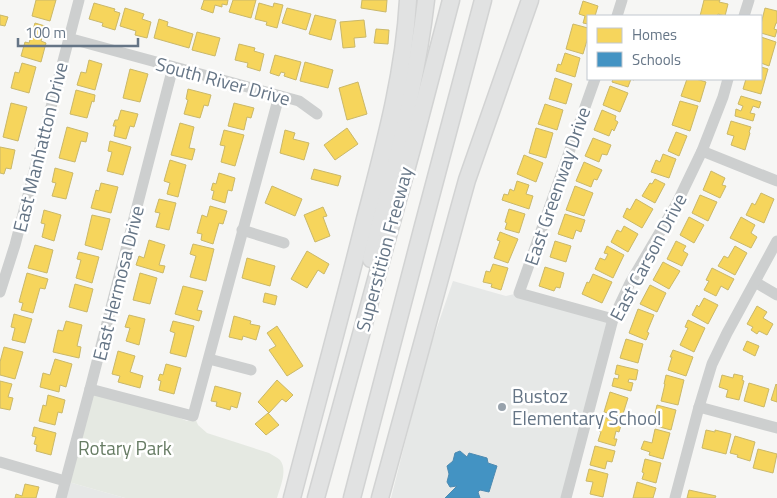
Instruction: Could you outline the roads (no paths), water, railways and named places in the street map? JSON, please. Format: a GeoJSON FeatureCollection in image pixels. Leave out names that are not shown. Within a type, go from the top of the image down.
{"type":"FeatureCollection","features":[{"type":"Feature","properties":{"kind":"highway"},"geometry":{"type":"LineString","coordinates":[[292,498],[368,208],[399,78],[406,34],[408,0]]}},
{"type":"Feature","properties":{"kind":"highway"},"geometry":{"type":"LineString","coordinates":[[351,371],[360,305],[411,91],[426,0]]}},
{"type":"Feature","properties":{"kind":"highway","name":"Superstition Freeway"},"geometry":{"type":"LineString","coordinates":[[316,498],[451,0]]}},
{"type":"Feature","properties":{"kind":"highway","name":"Superstition Freeway"},"geometry":{"type":"LineString","coordinates":[[352,498],[483,0]]}},
{"type":"Feature","properties":{"kind":"highway"},"geometry":{"type":"LineString","coordinates":[[422,226],[470,83],[492,0]]}},
{"type":"Feature","properties":{"kind":"highway"},"geometry":{"type":"LineString","coordinates":[[380,498],[470,171],[530,0]]}},
{"type":"Feature","properties":{"kind":"street","name":"East Manhatton Drive"},"geometry":{"type":"LineString","coordinates":[[0,292],[15,245],[79,0]]}},
{"type":"Feature","properties":{"kind":"street"},"geometry":{"type":"LineString","coordinates":[[617,15],[622,0]]}},
{"type":"Feature","properties":{"kind":"street"},"geometry":{"type":"LineString","coordinates":[[744,15],[749,0]]}},
{"type":"Feature","properties":{"kind":"street","name":"South River Drive"},"geometry":{"type":"LineString","coordinates":[[68,38],[300,101],[317,114]]}},
{"type":"Feature","properties":{"kind":"street","name":"East Hermosa Drive"},"geometry":{"type":"LineString","coordinates":[[60,498],[173,67]]}},
{"type":"Feature","properties":{"kind":"street","name":"East Greenway Drive"},"geometry":{"type":"LineString","coordinates":[[595,80],[519,293],[614,319]]}},
{"type":"Feature","properties":{"kind":"street","name":"East Carson Drive"},"geometry":{"type":"LineString","coordinates":[[566,498],[614,319],[630,283],[678,203],[702,151],[728,80]]}},
{"type":"Feature","properties":{"kind":"street"},"geometry":{"type":"LineString","coordinates":[[90,389],[192,416],[279,96]]}},
{"type":"Feature","properties":{"kind":"street"},"geometry":{"type":"LineString","coordinates":[[702,151],[777,181]]}},
{"type":"Feature","properties":{"kind":"street"},"geometry":{"type":"LineString","coordinates":[[242,230],[284,242]]}},
{"type":"Feature","properties":{"kind":"street"},"geometry":{"type":"LineString","coordinates":[[675,498],[712,364],[777,240]]}},
{"type":"Feature","properties":{"kind":"street"},"geometry":{"type":"LineString","coordinates":[[755,282],[777,295]]}},
{"type":"Feature","properties":{"kind":"street"},"geometry":{"type":"LineString","coordinates":[[209,359],[251,370]]}},
{"type":"Feature","properties":{"kind":"street"},"geometry":{"type":"LineString","coordinates":[[699,407],[777,428]]}},
{"type":"Feature","properties":{"kind":"street"},"geometry":{"type":"LineString","coordinates":[[0,462],[65,481]]}},
{"type":"Feature","properties":{"kind":"place","name":"Bustoz Elementary School"},"geometry":{"type":"Point","coordinates":[502,407]}},
{"type":"Feature","properties":{"kind":"park label","name":"Rotary Park"},"geometry":{"type":"Point","coordinates":[125,448]}}]}
